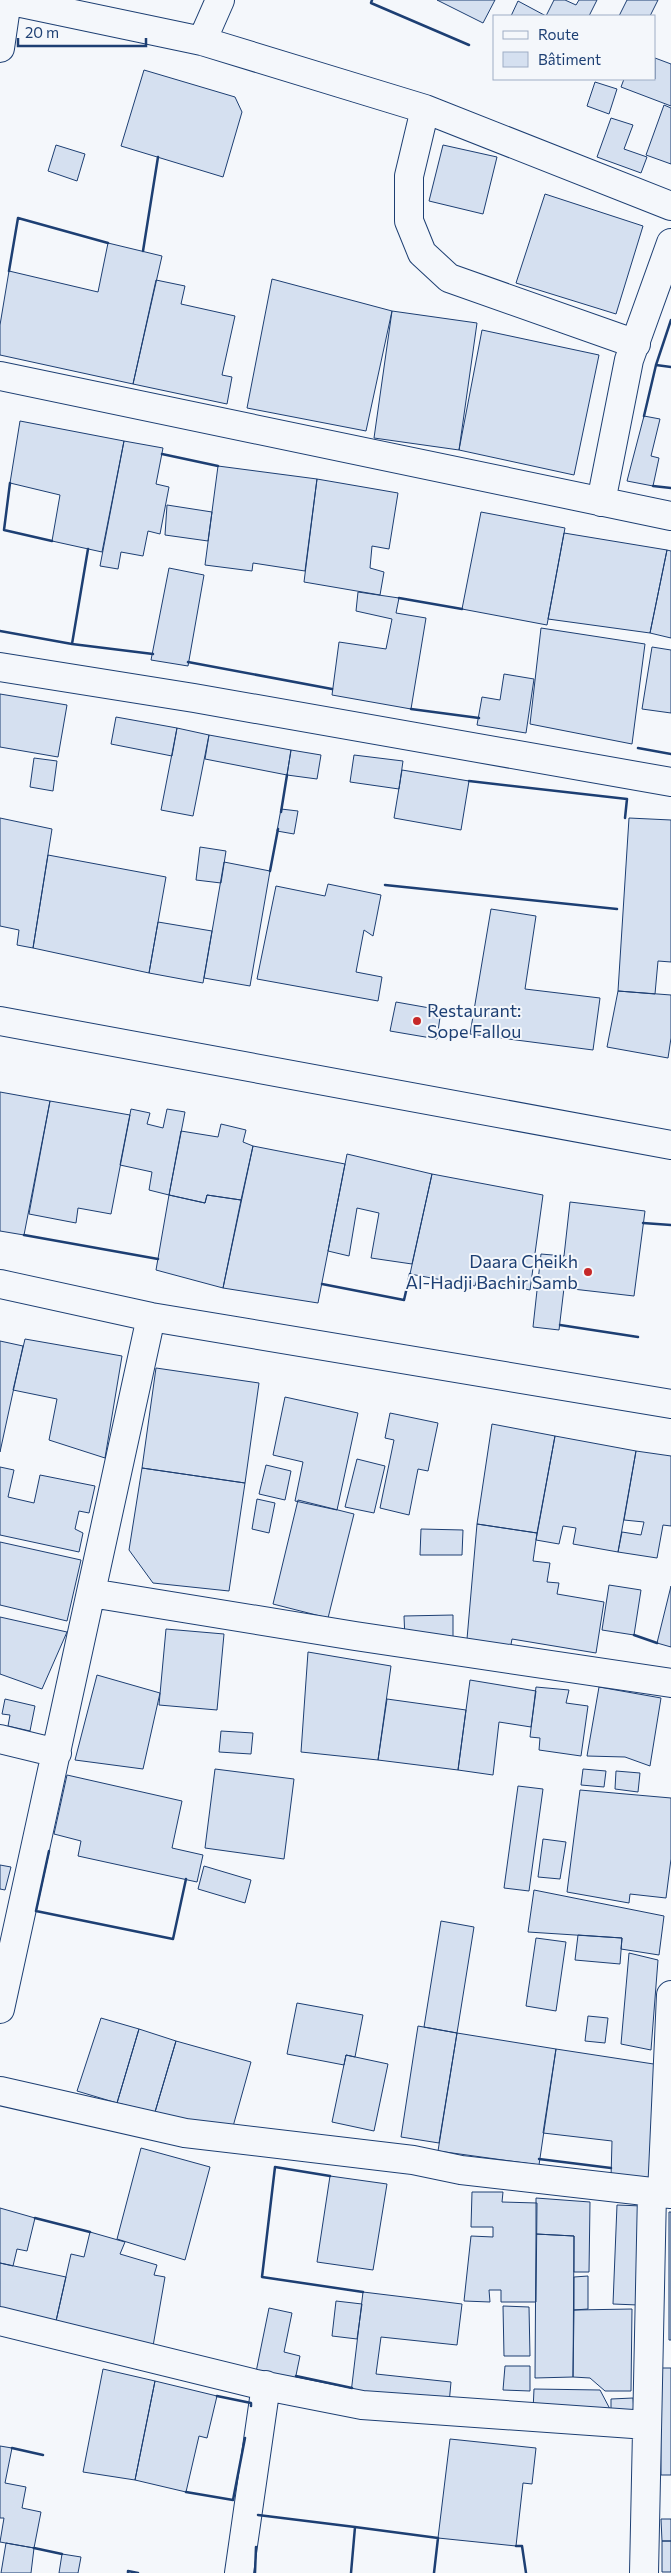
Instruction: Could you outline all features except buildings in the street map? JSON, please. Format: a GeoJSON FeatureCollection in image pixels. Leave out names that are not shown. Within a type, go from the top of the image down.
{"type":"FeatureCollection","features":[{"type":"Feature","properties":{"kind":"main road"},"geometry":{"type":"LineString","coordinates":[[0,48],[7,0],[202,42],[426,109],[671,206]]}},
{"type":"Feature","properties":{"kind":"main road"},"geometry":{"type":"LineString","coordinates":[[202,42],[220,0]]}},
{"type":"Feature","properties":{"kind":"main road"},"geometry":{"type":"LineString","coordinates":[[426,109],[409,176],[409,221],[422,253],[449,278],[636,344]]}},
{"type":"Feature","properties":{"kind":"main road"},"geometry":{"type":"LineString","coordinates":[[601,502],[629,360],[671,243]]}},
{"type":"Feature","properties":{"kind":"main road"},"geometry":{"type":"LineString","coordinates":[[0,376],[671,516]]}},
{"type":"Feature","properties":{"kind":"main road"},"geometry":{"type":"LineString","coordinates":[[0,667],[194,698],[671,782]]}},
{"type":"Feature","properties":{"kind":"main road"},"geometry":{"type":"LineString","coordinates":[[0,1021],[671,1145]]}},
{"type":"Feature","properties":{"kind":"main road"},"geometry":{"type":"LineString","coordinates":[[0,1284],[152,1317],[671,1404]]}},
{"type":"Feature","properties":{"kind":"main road"},"geometry":{"type":"LineString","coordinates":[[0,2010],[152,1317]]}},
{"type":"Feature","properties":{"kind":"main road"},"geometry":{"type":"LineString","coordinates":[[91,1592],[355,1636],[671,1683]]}},
{"type":"Feature","properties":{"kind":"main road"},"geometry":{"type":"LineString","coordinates":[[0,1739],[57,1753]]}},
{"type":"Feature","properties":{"kind":"main road"},"geometry":{"type":"LineString","coordinates":[[644,2573],[647,2425],[660,2353],[662,2194],[671,1995]]}},
{"type":"Feature","properties":{"kind":"main road"},"geometry":{"type":"LineString","coordinates":[[0,2091],[185,2133],[413,2160],[460,2170],[662,2194]]}},
{"type":"Feature","properties":{"kind":"main road"},"geometry":{"type":"LineString","coordinates":[[0,2321],[266,2386],[362,2406],[647,2425]]}},
{"type":"Feature","properties":{"kind":"main road"},"geometry":{"type":"LineString","coordinates":[[239,2573],[266,2386]]}},
{"type":"Feature","properties":{"kind":"wall"},"geometry":{"type":"LineString","coordinates":[[372,0],[371,3],[469,45]]}},
{"type":"Feature","properties":{"kind":"wall"},"geometry":{"type":"LineString","coordinates":[[143,251],[158,157]]}},
{"type":"Feature","properties":{"kind":"wall"},"geometry":{"type":"LineString","coordinates":[[9,271],[18,218],[108,243]]}},
{"type":"Feature","properties":{"kind":"wall"},"geometry":{"type":"LineString","coordinates":[[644,416],[656,365],[671,320]]}},
{"type":"Feature","properties":{"kind":"wall"},"geometry":{"type":"LineString","coordinates":[[656,365],[671,367]]}},
{"type":"Feature","properties":{"kind":"wall"},"geometry":{"type":"LineString","coordinates":[[162,454],[218,466]]}},
{"type":"Feature","properties":{"kind":"wall"},"geometry":{"type":"LineString","coordinates":[[10,483],[4,530],[52,541]]}},
{"type":"Feature","properties":{"kind":"wall"},"geometry":{"type":"LineString","coordinates":[[653,486],[671,488]]}},
{"type":"Feature","properties":{"kind":"wall"},"geometry":{"type":"LineString","coordinates":[[0,631],[72,644],[88,549]]}},
{"type":"Feature","properties":{"kind":"wall"},"geometry":{"type":"LineString","coordinates":[[399,598],[462,609]]}},
{"type":"Feature","properties":{"kind":"wall"},"geometry":{"type":"LineString","coordinates":[[72,644],[153,654]]}},
{"type":"Feature","properties":{"kind":"wall"},"geometry":{"type":"LineString","coordinates":[[188,662],[332,689]]}},
{"type":"Feature","properties":{"kind":"wall"},"geometry":{"type":"LineString","coordinates":[[411,709],[479,718]]}},
{"type":"Feature","properties":{"kind":"wall"},"geometry":{"type":"LineString","coordinates":[[638,748],[671,754]]}},
{"type":"Feature","properties":{"kind":"wall"},"geometry":{"type":"LineString","coordinates":[[281,812],[287,775]]}},
{"type":"Feature","properties":{"kind":"wall"},"geometry":{"type":"LineString","coordinates":[[469,781],[627,799],[625,818]]}},
{"type":"Feature","properties":{"kind":"wall"},"geometry":{"type":"LineString","coordinates":[[270,871],[278,829]]}},
{"type":"Feature","properties":{"kind":"wall"},"geometry":{"type":"LineString","coordinates":[[385,885],[617,909]]}},
{"type":"Feature","properties":{"kind":"wall"},"geometry":{"type":"LineString","coordinates":[[643,1223],[671,1225]]}},
{"type":"Feature","properties":{"kind":"wall"},"geometry":{"type":"LineString","coordinates":[[24,1235],[158,1259]]}},
{"type":"Feature","properties":{"kind":"wall"},"geometry":{"type":"LineString","coordinates":[[322,1284],[404,1300],[410,1274]]}},
{"type":"Feature","properties":{"kind":"wall"},"geometry":{"type":"LineString","coordinates":[[560,1325],[638,1337]]}},
{"type":"Feature","properties":{"kind":"wall"},"geometry":{"type":"LineString","coordinates":[[634,1635],[657,1643]]}},
{"type":"Feature","properties":{"kind":"wall"},"geometry":{"type":"LineString","coordinates":[[49,1851],[36,1911],[173,1939],[186,1879]]}},
{"type":"Feature","properties":{"kind":"wall"},"geometry":{"type":"LineString","coordinates":[[539,2159],[611,2168]]}},
{"type":"Feature","properties":{"kind":"wall"},"geometry":{"type":"LineString","coordinates":[[330,2176],[275,2167],[262,2277],[363,2292]]}},
{"type":"Feature","properties":{"kind":"wall"},"geometry":{"type":"LineString","coordinates":[[35,2218],[90,2232]]}},
{"type":"Feature","properties":{"kind":"wall"},"geometry":{"type":"LineString","coordinates":[[296,2376],[352,2388]]}},
{"type":"Feature","properties":{"kind":"wall"},"geometry":{"type":"LineString","coordinates":[[217,2396],[251,2403],[251,2406]]}},
{"type":"Feature","properties":{"kind":"wall"},"geometry":{"type":"LineString","coordinates":[[186,2492],[233,2500],[245,2438]]}},
{"type":"Feature","properties":{"kind":"wall"},"geometry":{"type":"LineString","coordinates":[[12,2448],[43,2455]]}},
{"type":"Feature","properties":{"kind":"wall"},"geometry":{"type":"LineString","coordinates":[[258,2515],[355,2527]]}},
{"type":"Feature","properties":{"kind":"wall"},"geometry":{"type":"LineString","coordinates":[[351,2573],[355,2527],[438,2538],[434,2573]]}},
{"type":"Feature","properties":{"kind":"wall"},"geometry":{"type":"LineString","coordinates":[[516,2546],[522,2546],[526,2573]]}},
{"type":"Feature","properties":{"kind":"wall"},"geometry":{"type":"LineString","coordinates":[[255,2573],[256,2547]]}},
{"type":"Feature","properties":{"kind":"wall"},"geometry":{"type":"LineString","coordinates":[[34,2548],[62,2554]]}},
{"type":"Feature","properties":{"kind":"wall"},"geometry":{"type":"LineString","coordinates":[[128,2573],[128,2571],[138,2573]]}},
{"type":"Feature","properties":{"kind":"place","name":"Restaurant: Sope Fallou"},"geometry":{"type":"Point","coordinates":[417,1021]}},
{"type":"Feature","properties":{"kind":"place","name":"Daara Cheikh Al-Hadji Bachir Samb"},"geometry":{"type":"Point","coordinates":[588,1272]}}]}
